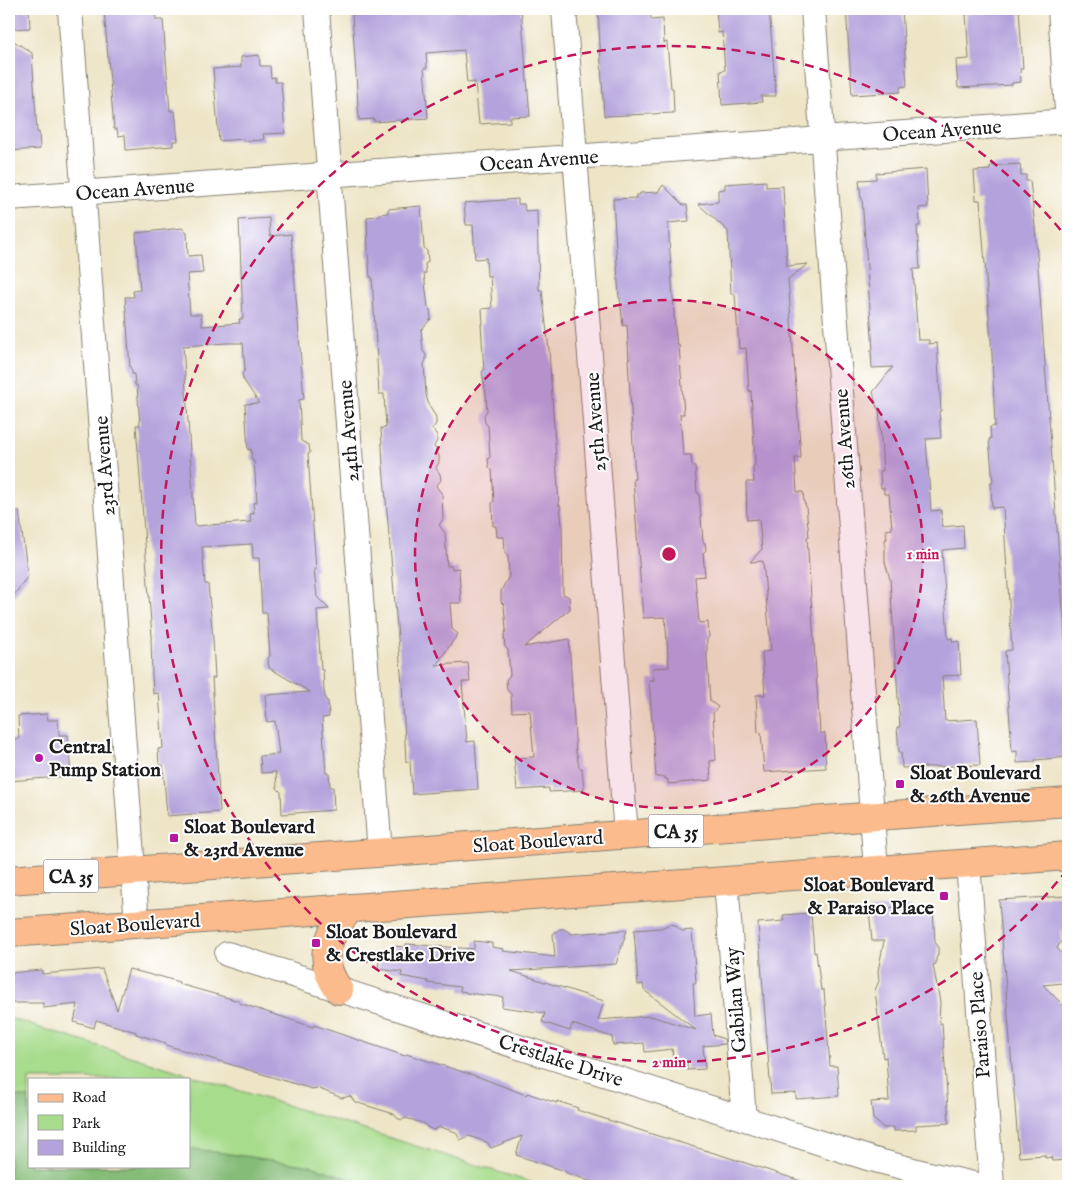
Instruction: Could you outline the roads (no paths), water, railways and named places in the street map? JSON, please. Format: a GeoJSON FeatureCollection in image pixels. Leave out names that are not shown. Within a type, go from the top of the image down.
{"type":"FeatureCollection","features":[{"type":"Feature","properties":{"kind":"main road","name":"Sloat Boulevard"},"geometry":{"type":"LineString","coordinates":[[9,880],[1068,802]]}},
{"type":"Feature","properties":{"kind":"main road","name":"Sloat Boulevard"},"geometry":{"type":"LineString","coordinates":[[9,933],[1068,856]]}},
{"type":"Feature","properties":{"kind":"main road"},"geometry":{"type":"LineString","coordinates":[[340,990],[331,979],[327,970],[326,951],[334,930],[350,908]]}},
{"type":"Feature","properties":{"kind":"street","name":"23rd Avenue"},"geometry":{"type":"LineString","coordinates":[[70,9],[137,924]]}},
{"type":"Feature","properties":{"kind":"street","name":"24th Avenue"},"geometry":{"type":"LineString","coordinates":[[317,9],[380,853]]}},
{"type":"Feature","properties":{"kind":"street","name":"25th Avenue"},"geometry":{"type":"LineString","coordinates":[[564,9],[626,835]]}},
{"type":"Feature","properties":{"kind":"street","name":"26th Avenue"},"geometry":{"type":"LineString","coordinates":[[813,9],[876,870]]}},
{"type":"Feature","properties":{"kind":"street"},"geometry":{"type":"LineString","coordinates":[[1060,9],[1068,122]]}},
{"type":"Feature","properties":{"kind":"street","name":"Ocean Avenue"},"geometry":{"type":"LineString","coordinates":[[9,198],[1068,122]]}},
{"type":"Feature","properties":{"kind":"street","name":"Paraiso Place"},"geometry":{"type":"LineString","coordinates":[[968,863],[992,1186]]}},
{"type":"Feature","properties":{"kind":"street","name":"Gabilan Way"},"geometry":{"type":"LineString","coordinates":[[726,881],[744,1118]]}},
{"type":"Feature","properties":{"kind":"street","name":"Crestlake Drive"},"geometry":{"type":"LineString","coordinates":[[227,954],[892,1165],[982,1186]]}},
{"type":"Feature","properties":{"kind":"place","name":"Central Pump Station"},"geometry":{"type":"Point","coordinates":[39,758]}},
{"type":"Feature","properties":{"kind":"place","name":"Sloat Boulevard & 26th Avenue"},"geometry":{"type":"Point","coordinates":[900,784]}},
{"type":"Feature","properties":{"kind":"place","name":"Sloat Boulevard & 23rd Avenue"},"geometry":{"type":"Point","coordinates":[174,838]}},
{"type":"Feature","properties":{"kind":"place","name":"Sloat Boulevard & Paraiso Place"},"geometry":{"type":"Point","coordinates":[944,896]}},
{"type":"Feature","properties":{"kind":"place","name":"Sloat Boulevard & Crestlake Drive"},"geometry":{"type":"Point","coordinates":[316,943]}}]}
